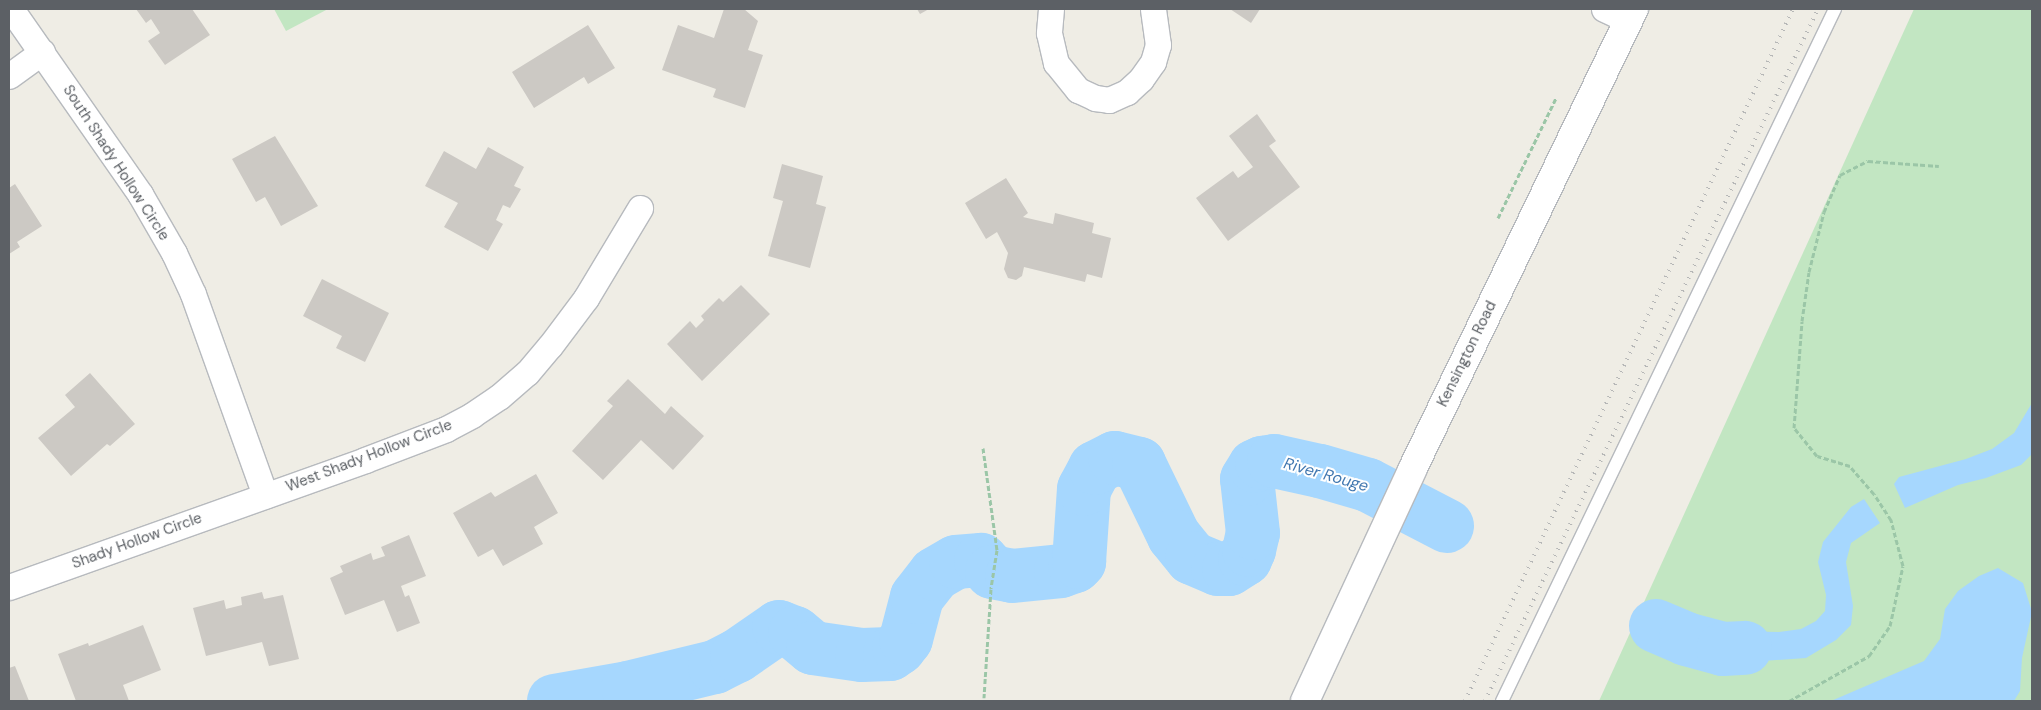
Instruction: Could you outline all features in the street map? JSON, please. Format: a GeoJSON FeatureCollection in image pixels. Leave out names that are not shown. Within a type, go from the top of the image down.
{"type":"FeatureCollection","features":[{"type":"Feature","properties":{"kind":"street","name":"South Shady Hollow Circle"},"geometry":{"type":"LineString","coordinates":[[11,9],[140,194],[174,253],[192,294],[265,495]]}},
{"type":"Feature","properties":{"kind":"street"},"geometry":{"type":"LineString","coordinates":[[1051,9],[1049,33],[1056,62],[1078,90],[1095,98],[1109,100],[1127,92],[1141,79],[1153,62],[1158,45],[1153,9]]}},
{"type":"Feature","properties":{"kind":"street","name":"Kensington Road"},"geometry":{"type":"LineString","coordinates":[[1305,701],[1622,13]]}},
{"type":"Feature","properties":{"kind":"street"},"geometry":{"type":"LineString","coordinates":[[9,76],[42,52]]}},
{"type":"Feature","properties":{"kind":"street","name":"West Shady Hollow Circle"},"geometry":{"type":"LineString","coordinates":[[265,495],[446,430],[499,397],[526,372],[566,326],[586,298],[640,208]]}},
{"type":"Feature","properties":{"kind":"street","name":"Shady Hollow Circle"},"geometry":{"type":"LineString","coordinates":[[9,587],[265,495]]}},
{"type":"Feature","properties":{"kind":"lane"},"geometry":{"type":"LineString","coordinates":[[1502,701],[1835,9]]}},
{"type":"Feature","properties":{"kind":"path"},"geometry":{"type":"LineString","coordinates":[[1789,701],[1869,656],[1890,626],[1903,566],[1891,520],[1874,494],[1850,466],[1817,456],[1794,428],[1802,322],[1810,272],[1824,212],[1840,175],[1868,161],[1939,166]]}},
{"type":"Feature","properties":{"kind":"path"},"geometry":{"type":"LineString","coordinates":[[983,448],[997,550],[991,589],[984,698]]}},
{"type":"Feature","properties":{"kind":"green space"},"geometry":{"type":"Polygon","coordinates":[[[274,9],[328,9],[286,31],[274,9]]]}},
{"type":"Feature","properties":{"kind":"green space"},"geometry":{"type":"Polygon","coordinates":[[[1914,9],[2032,9],[2032,701],[1599,701],[1914,9]]]}},
{"type":"Feature","properties":{"kind":"water"},"geometry":{"type":"Polygon","coordinates":[[[2032,403],[2032,454],[2021,465],[1986,478],[1958,485],[1905,508],[1894,484],[1899,477],[1966,459],[1992,449],[2014,433],[2032,403]]]}},
{"type":"Feature","properties":{"kind":"water"},"geometry":{"type":"Polygon","coordinates":[[[1864,499],[1880,523],[1851,543],[1846,562],[1853,606],[1851,625],[1836,640],[1806,658],[1733,663],[1696,654],[1670,640],[1682,616],[1718,631],[1779,632],[1801,629],[1816,621],[1825,611],[1826,595],[1818,562],[1823,542],[1851,507],[1864,499]]]}},
{"type":"Feature","properties":{"kind":"water"},"geometry":{"type":"Polygon","coordinates":[[[1998,568],[2023,583],[2032,612],[2022,658],[2020,691],[2014,701],[1831,701],[1924,661],[1940,639],[1945,609],[1958,591],[1979,576],[1998,568]]]}},
{"type":"Feature","properties":{"kind":"building"},"geometry":{"type":"Polygon","coordinates":[[[136,9],[192,9],[210,35],[165,65],[148,41],[160,33],[151,19],[146,23],[136,9]]]}},
{"type":"Feature","properties":{"kind":"building"},"geometry":{"type":"Polygon","coordinates":[[[724,9],[744,9],[758,21],[748,50],[763,55],[745,108],[713,97],[716,89],[662,70],[678,25],[714,38],[724,9]]]}},
{"type":"Feature","properties":{"kind":"building"},"geometry":{"type":"Polygon","coordinates":[[[917,9],[929,9],[920,14],[917,9]]]}},
{"type":"Feature","properties":{"kind":"building"},"geometry":{"type":"Polygon","coordinates":[[[1230,9],[1260,9],[1251,23],[1230,9]]]}},
{"type":"Feature","properties":{"kind":"building"},"geometry":{"type":"Polygon","coordinates":[[[588,25],[615,68],[588,84],[584,77],[534,108],[512,72],[588,25]]]}},
{"type":"Feature","properties":{"kind":"building"},"geometry":{"type":"Polygon","coordinates":[[[1257,114],[1276,141],[1269,146],[1300,187],[1228,241],[1196,198],[1233,171],[1238,178],[1253,167],[1229,136],[1257,114]]]}},
{"type":"Feature","properties":{"kind":"building"},"geometry":{"type":"Polygon","coordinates":[[[275,136],[318,206],[281,226],[265,197],[256,202],[232,159],[275,136]]]}},
{"type":"Feature","properties":{"kind":"building"},"geometry":{"type":"Polygon","coordinates":[[[488,147],[524,167],[514,186],[521,189],[510,208],[503,205],[496,220],[503,224],[488,251],[444,227],[458,203],[425,186],[444,151],[476,169],[488,147]]]}},
{"type":"Feature","properties":{"kind":"building"},"geometry":{"type":"Polygon","coordinates":[[[782,164],[823,176],[816,204],[826,207],[810,268],[768,256],[783,201],[773,198],[782,164]]]}},
{"type":"Feature","properties":{"kind":"building"},"geometry":{"type":"Polygon","coordinates":[[[1006,178],[1028,213],[1023,217],[1053,224],[1055,213],[1094,223],[1092,233],[1111,238],[1102,278],[1087,274],[1085,282],[1024,267],[1022,276],[1016,280],[1008,278],[1004,269],[1008,253],[997,232],[986,239],[965,203],[1006,178]]]}},
{"type":"Feature","properties":{"kind":"building"},"geometry":{"type":"Polygon","coordinates":[[[15,184],[42,226],[17,242],[20,247],[9,254],[9,188],[15,184]]]}},
{"type":"Feature","properties":{"kind":"building"},"geometry":{"type":"Polygon","coordinates":[[[322,279],[389,313],[365,362],[336,348],[342,336],[303,316],[322,279]]]}},
{"type":"Feature","properties":{"kind":"building"},"geometry":{"type":"Polygon","coordinates":[[[741,285],[770,314],[702,381],[667,344],[690,321],[696,328],[704,320],[701,316],[719,298],[723,302],[741,285]]]}},
{"type":"Feature","properties":{"kind":"building"},"geometry":{"type":"Polygon","coordinates":[[[90,373],[135,424],[110,446],[107,444],[71,476],[38,438],[75,407],[65,395],[90,373]]]}},
{"type":"Feature","properties":{"kind":"building"},"geometry":{"type":"Polygon","coordinates":[[[628,379],[665,414],[671,406],[704,436],[673,470],[641,440],[603,480],[572,451],[613,406],[607,401],[628,379]]]}},
{"type":"Feature","properties":{"kind":"building"},"geometry":{"type":"Polygon","coordinates":[[[536,474],[558,513],[534,527],[543,544],[503,566],[493,549],[478,557],[453,513],[491,492],[495,497],[536,474]]]}},
{"type":"Feature","properties":{"kind":"building"},"geometry":{"type":"Polygon","coordinates":[[[409,535],[426,576],[401,586],[405,597],[409,595],[420,623],[397,632],[384,600],[345,615],[330,578],[343,572],[340,566],[371,553],[373,560],[385,556],[381,547],[409,535]]]}},
{"type":"Feature","properties":{"kind":"building"},"geometry":{"type":"Polygon","coordinates":[[[262,592],[264,599],[283,595],[299,659],[269,666],[262,642],[206,656],[193,608],[224,600],[226,609],[242,605],[241,597],[262,592]]]}},
{"type":"Feature","properties":{"kind":"building"},"geometry":{"type":"Polygon","coordinates":[[[143,625],[161,670],[123,685],[129,701],[76,701],[58,654],[88,643],[89,646],[143,625]]]}},
{"type":"Feature","properties":{"kind":"building"},"geometry":{"type":"Polygon","coordinates":[[[15,666],[29,701],[9,701],[9,668],[15,666]]]}},
{"type":"Feature","properties":{"kind":"waterway","name":"River Rouge"},"geometry":{"type":"LineString","coordinates":[[554,701],[628,688],[715,667],[737,656],[779,627],[795,633],[813,648],[862,655],[890,654],[899,648],[906,639],[917,597],[935,574],[956,562],[981,560],[992,572],[1012,576],[1061,571],[1075,566],[1079,562],[1084,489],[1095,468],[1115,458],[1139,464],[1174,536],[1192,558],[1218,569],[1229,569],[1245,559],[1249,550],[1253,533],[1247,479],[1255,466],[1262,463],[1274,461],[1320,471],[1368,485],[1447,526]]}},
{"type":"Feature","properties":{"kind":"waterway","name":"River Rouge"},"geometry":{"type":"LineString","coordinates":[[1656,626],[1686,639],[1723,649],[1745,648]]}},
{"type":"Feature","properties":{"kind":"railway"},"geometry":{"type":"LineString","coordinates":[[1465,701],[1793,9]]}},
{"type":"Feature","properties":{"kind":"railway"},"geometry":{"type":"LineString","coordinates":[[1485,701],[1818,9]]}}]}
